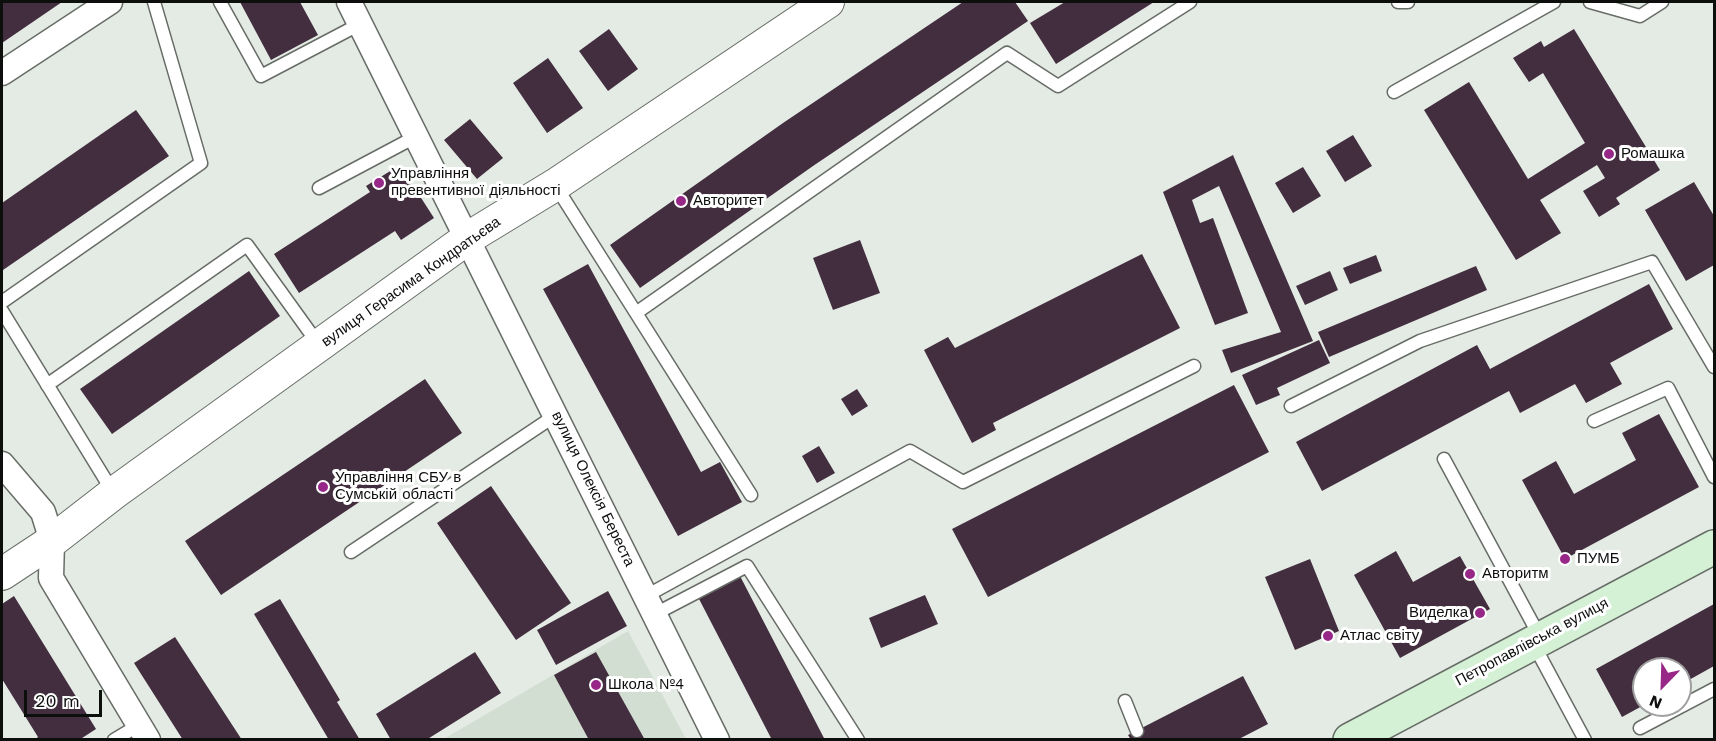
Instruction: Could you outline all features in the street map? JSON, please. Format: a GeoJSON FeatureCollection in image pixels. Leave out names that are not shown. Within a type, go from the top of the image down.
{"type":"FeatureCollection","features":[{"type":"Feature","properties":{"kind":"main road","name":"Петропавлівська вулиця"},"geometry":{"type":"LineString","coordinates":[[1350,740],[1536,639],[1714,547]]}},
{"type":"Feature","properties":{"kind":"street"},"geometry":{"type":"LineString","coordinates":[[2,73],[110,2]]}},
{"type":"Feature","properties":{"kind":"street","name":"вулиця Олексія Береста"},"geometry":{"type":"LineString","coordinates":[[349,2],[717,740]]}},
{"type":"Feature","properties":{"kind":"street","name":"вулиця Герасима Кондратьєва"},"geometry":{"type":"LineString","coordinates":[[5,565],[52,541],[114,493],[468,238],[555,185],[828,2]]}},
{"type":"Feature","properties":{"kind":"street"},"geometry":{"type":"LineString","coordinates":[[2,464],[43,512],[52,541],[51,578],[144,732]]}},
{"type":"Feature","properties":{"kind":"lane"},"geometry":{"type":"LineString","coordinates":[[2,302],[201,163],[154,2]]}},
{"type":"Feature","properties":{"kind":"lane"},"geometry":{"type":"LineString","coordinates":[[220,2],[261,76],[360,24]]}},
{"type":"Feature","properties":{"kind":"lane"},"geometry":{"type":"LineString","coordinates":[[636,313],[1006,53],[1058,86],[1190,2]]}},
{"type":"Feature","properties":{"kind":"lane"},"geometry":{"type":"LineString","coordinates":[[1398,2],[1408,2]]}},
{"type":"Feature","properties":{"kind":"lane"},"geometry":{"type":"LineString","coordinates":[[1394,92],[1554,2]]}},
{"type":"Feature","properties":{"kind":"lane"},"geometry":{"type":"LineString","coordinates":[[1590,2],[1640,16],[1662,2]]}},
{"type":"Feature","properties":{"kind":"lane"},"geometry":{"type":"LineString","coordinates":[[319,188],[417,136]]}},
{"type":"Feature","properties":{"kind":"lane"},"geometry":{"type":"LineString","coordinates":[[555,185],[751,495]]}},
{"type":"Feature","properties":{"kind":"lane"},"geometry":{"type":"LineString","coordinates":[[47,385],[247,245],[320,345]]}},
{"type":"Feature","properties":{"kind":"lane"},"geometry":{"type":"LineString","coordinates":[[1291,406],[1420,341],[1652,262],[1714,368]]}},
{"type":"Feature","properties":{"kind":"lane"},"geometry":{"type":"LineString","coordinates":[[2,311],[114,493]]}},
{"type":"Feature","properties":{"kind":"lane"},"geometry":{"type":"LineString","coordinates":[[651,605],[910,451],[963,482],[1194,366]]}},
{"type":"Feature","properties":{"kind":"lane"},"geometry":{"type":"LineString","coordinates":[[1594,420],[1668,388],[1714,477]]}},
{"type":"Feature","properties":{"kind":"lane"},"geometry":{"type":"LineString","coordinates":[[351,552],[556,415]]}},
{"type":"Feature","properties":{"kind":"lane"},"geometry":{"type":"LineString","coordinates":[[1444,459],[1586,740]]}},
{"type":"Feature","properties":{"kind":"lane"},"geometry":{"type":"LineString","coordinates":[[651,605],[747,566],[858,740]]}},
{"type":"Feature","properties":{"kind":"lane"},"geometry":{"type":"LineString","coordinates":[[1640,728],[1714,689]]}},
{"type":"Feature","properties":{"kind":"lane"},"geometry":{"type":"LineString","coordinates":[[1125,701],[1137,731]]}},
{"type":"Feature","properties":{"kind":"lane"},"geometry":{"type":"LineString","coordinates":[[114,740],[144,732]]}},
{"type":"Feature","properties":{"kind":"shaded area","name":"Школа №4"},"geometry":{"type":"Polygon","coordinates":[[[628,631],[686,739],[442,740],[628,631]]]}},
{"type":"Feature","properties":{"kind":"building"},"geometry":{"type":"Polygon","coordinates":[[[2,2],[62,2],[2,43],[2,2]]]}},
{"type":"Feature","properties":{"kind":"building"},"geometry":{"type":"Polygon","coordinates":[[[240,2],[300,2],[318,35],[271,60],[240,2]]]}},
{"type":"Feature","properties":{"kind":"building"},"geometry":{"type":"Polygon","coordinates":[[[963,2],[1015,2],[1028,21],[813,166],[640,288],[610,245],[783,123],[963,2]]]}},
{"type":"Feature","properties":{"kind":"building"},"geometry":{"type":"Polygon","coordinates":[[[1065,2],[1154,2],[1056,64],[1030,23],[1065,2]]]}},
{"type":"Feature","properties":{"kind":"building"},"geometry":{"type":"Polygon","coordinates":[[[609,29],[638,69],[608,91],[579,51],[609,29]]]}},
{"type":"Feature","properties":{"kind":"building","name":"Ромашка"},"geometry":{"type":"Polygon","coordinates":[[[1574,29],[1660,170],[1616,198],[1620,204],[1599,217],[1583,191],[1605,178],[1597,165],[1540,200],[1561,233],[1516,260],[1424,110],[1469,82],[1528,179],[1585,143],[1543,73],[1529,82],[1513,58],[1541,41],[1544,47],[1574,29]]]}},
{"type":"Feature","properties":{"kind":"building"},"geometry":{"type":"Polygon","coordinates":[[[548,58],[583,108],[547,133],[513,83],[548,58]]]}},
{"type":"Feature","properties":{"kind":"building"},"geometry":{"type":"Polygon","coordinates":[[[136,110],[169,156],[3,270],[2,203],[136,110]]]}},
{"type":"Feature","properties":{"kind":"building"},"geometry":{"type":"Polygon","coordinates":[[[470,119],[503,158],[477,179],[444,140],[470,119]]]}},
{"type":"Feature","properties":{"kind":"building"},"geometry":{"type":"Polygon","coordinates":[[[1353,135],[1372,166],[1345,182],[1326,151],[1353,135]]]}},
{"type":"Feature","properties":{"kind":"building"},"geometry":{"type":"Polygon","coordinates":[[[1233,155],[1313,341],[1231,373],[1222,350],[1281,332],[1219,186],[1192,200],[1200,223],[1213,218],[1248,313],[1215,325],[1163,192],[1233,155]]]}},
{"type":"Feature","properties":{"kind":"building"},"geometry":{"type":"Polygon","coordinates":[[[400,165],[434,218],[401,240],[395,231],[299,293],[274,254],[370,192],[366,186],[400,165]]]}},
{"type":"Feature","properties":{"kind":"building"},"geometry":{"type":"Polygon","coordinates":[[[1303,167],[1321,196],[1293,213],[1275,183],[1303,167]]]}},
{"type":"Feature","properties":{"kind":"building"},"geometry":{"type":"Polygon","coordinates":[[[1694,182],[1714,216],[1714,265],[1686,281],[1645,210],[1694,182]]]}},
{"type":"Feature","properties":{"kind":"building"},"geometry":{"type":"Polygon","coordinates":[[[860,240],[880,293],[833,310],[813,258],[860,240]]]}},
{"type":"Feature","properties":{"kind":"building"},"geometry":{"type":"Polygon","coordinates":[[[1142,254],[1180,328],[993,423],[996,430],[972,443],[924,350],[948,337],[955,348],[1142,254]]]}},
{"type":"Feature","properties":{"kind":"building"},"geometry":{"type":"Polygon","coordinates":[[[1376,255],[1382,271],[1350,284],[1343,268],[1376,255]]]}},
{"type":"Feature","properties":{"kind":"building"},"geometry":{"type":"Polygon","coordinates":[[[588,264],[701,472],[720,462],[742,502],[678,536],[543,289],[588,264]]]}},
{"type":"Feature","properties":{"kind":"building"},"geometry":{"type":"Polygon","coordinates":[[[1476,266],[1487,290],[1329,357],[1318,332],[1476,266]]]}},
{"type":"Feature","properties":{"kind":"building"},"geometry":{"type":"Polygon","coordinates":[[[249,271],[280,316],[112,434],[80,389],[249,271]]]}},
{"type":"Feature","properties":{"kind":"building"},"geometry":{"type":"Polygon","coordinates":[[[1330,271],[1338,290],[1305,305],[1296,286],[1330,271]]]}},
{"type":"Feature","properties":{"kind":"building"},"geometry":{"type":"Polygon","coordinates":[[[1649,284],[1673,329],[1610,363],[1622,384],[1586,403],[1575,384],[1520,413],[1509,391],[1322,491],[1296,442],[1477,345],[1490,369],[1649,284]]]}},
{"type":"Feature","properties":{"kind":"building"},"geometry":{"type":"Polygon","coordinates":[[[1319,340],[1330,363],[1277,388],[1280,395],[1256,405],[1242,375],[1319,340]]]}},
{"type":"Feature","properties":{"kind":"building"},"geometry":{"type":"Polygon","coordinates":[[[425,379],[462,433],[221,595],[185,541],[425,379]]]}},
{"type":"Feature","properties":{"kind":"building"},"geometry":{"type":"Polygon","coordinates":[[[1234,385],[1269,452],[988,597],[952,529],[1234,385]]]}},
{"type":"Feature","properties":{"kind":"building"},"geometry":{"type":"Polygon","coordinates":[[[857,389],[868,406],[852,416],[841,399],[857,389]]]}},
{"type":"Feature","properties":{"kind":"building"},"geometry":{"type":"Polygon","coordinates":[[[1659,414],[1699,487],[1565,559],[1522,480],[1556,461],[1574,494],[1636,460],[1622,433],[1659,414]]]}},
{"type":"Feature","properties":{"kind":"building"},"geometry":{"type":"Polygon","coordinates":[[[819,446],[835,473],[817,483],[802,456],[819,446]]]}},
{"type":"Feature","properties":{"kind":"building"},"geometry":{"type":"Polygon","coordinates":[[[491,486],[571,603],[516,640],[437,523],[491,486]]]}},
{"type":"Feature","properties":{"kind":"building"},"geometry":{"type":"Polygon","coordinates":[[[1396,551],[1413,582],[1460,556],[1490,609],[1400,658],[1354,575],[1396,551]]]}},
{"type":"Feature","properties":{"kind":"building"},"geometry":{"type":"Polygon","coordinates":[[[1310,559],[1339,631],[1295,650],[1265,577],[1310,559]]]}},
{"type":"Feature","properties":{"kind":"building"},"geometry":{"type":"Polygon","coordinates":[[[740,576],[825,740],[772,740],[698,597],[740,576]]]}},
{"type":"Feature","properties":{"kind":"building"},"geometry":{"type":"Polygon","coordinates":[[[608,591],[627,626],[556,665],[537,630],[608,591]]]}},
{"type":"Feature","properties":{"kind":"building"},"geometry":{"type":"Polygon","coordinates":[[[925,595],[938,624],[881,648],[869,618],[925,595]]]}},
{"type":"Feature","properties":{"kind":"building"},"geometry":{"type":"Polygon","coordinates":[[[14,596],[96,729],[79,740],[34,740],[38,737],[2,679],[2,604],[14,596]]]}},
{"type":"Feature","properties":{"kind":"building"},"geometry":{"type":"Polygon","coordinates":[[[280,599],[340,700],[337,702],[360,740],[329,740],[254,614],[280,599]]]}},
{"type":"Feature","properties":{"kind":"building"},"geometry":{"type":"Polygon","coordinates":[[[1714,604],[1714,666],[1692,678],[1692,657],[1632,657],[1632,712],[1622,717],[1596,669],[1714,604]]]}},
{"type":"Feature","properties":{"kind":"building"},"geometry":{"type":"Polygon","coordinates":[[[175,637],[242,740],[183,740],[134,663],[175,637]]]}},
{"type":"Feature","properties":{"kind":"building"},"geometry":{"type":"Polygon","coordinates":[[[475,652],[501,693],[426,740],[391,740],[376,714],[475,652]]]}},
{"type":"Feature","properties":{"kind":"building"},"geometry":{"type":"Polygon","coordinates":[[[596,652],[645,740],[589,740],[554,675],[596,652]]]}},
{"type":"Feature","properties":{"kind":"building"},"geometry":{"type":"Polygon","coordinates":[[[1243,676],[1268,724],[1237,740],[1131,740],[1128,735],[1243,676]]]}},
{"type":"Feature","properties":{"kind":"place","name":"Ромашка"},"geometry":{"type":"Point","coordinates":[1609,154]}},
{"type":"Feature","properties":{"kind":"place","name":"Управління превентивної діяльності"},"geometry":{"type":"Point","coordinates":[379,183]}},
{"type":"Feature","properties":{"kind":"place","name":"Авторитет"},"geometry":{"type":"Point","coordinates":[681,201]}},
{"type":"Feature","properties":{"kind":"place","name":"Управління СБУ в Сумській області"},"geometry":{"type":"Point","coordinates":[323,487]}},
{"type":"Feature","properties":{"kind":"place","name":"ПУМБ"},"geometry":{"type":"Point","coordinates":[1565,559]}},
{"type":"Feature","properties":{"kind":"place","name":"Авторитм"},"geometry":{"type":"Point","coordinates":[1470,574]}},
{"type":"Feature","properties":{"kind":"place","name":"Виделка"},"geometry":{"type":"Point","coordinates":[1480,613]}},
{"type":"Feature","properties":{"kind":"place","name":"Атлас світу"},"geometry":{"type":"Point","coordinates":[1328,636]}},
{"type":"Feature","properties":{"kind":"place","name":"Школа №4"},"geometry":{"type":"Point","coordinates":[596,685]}}]}
